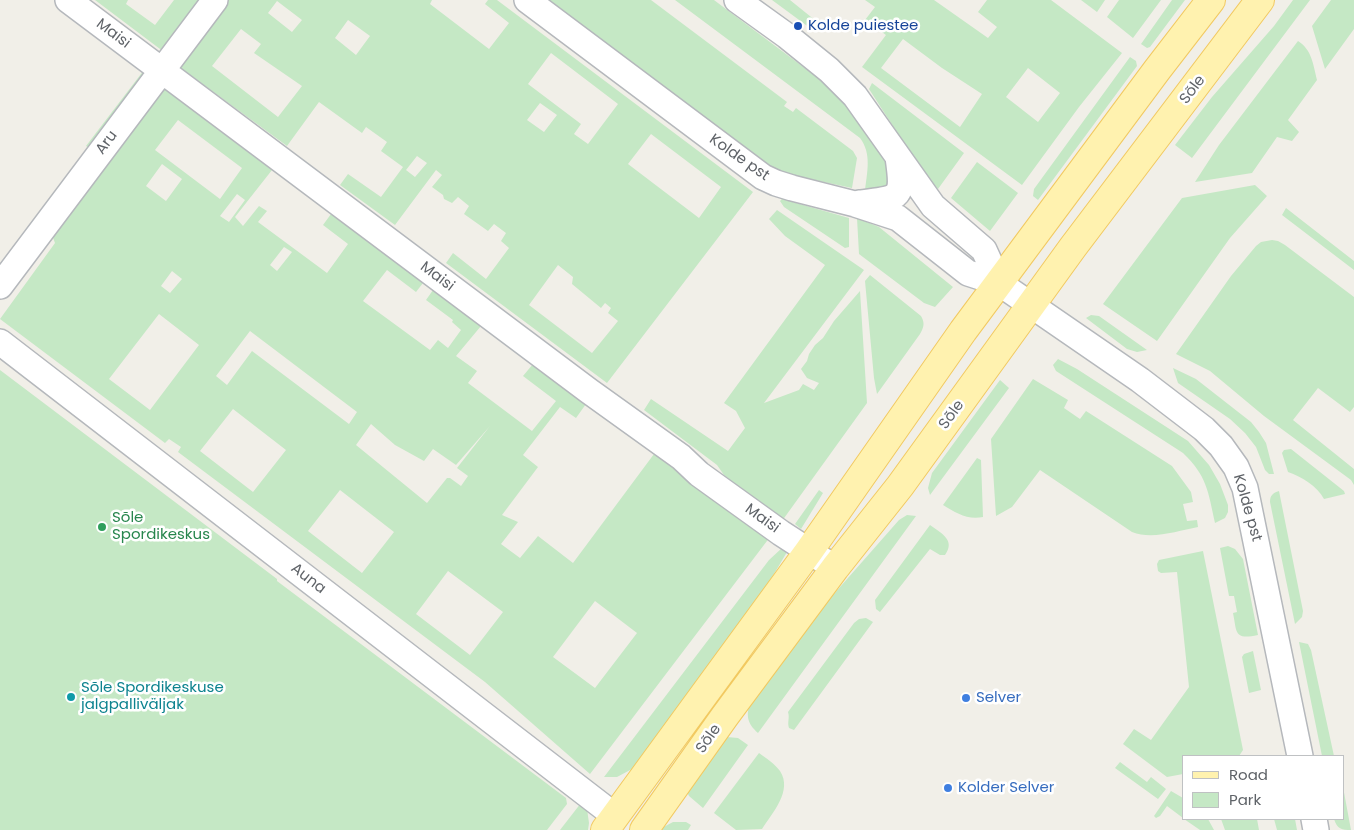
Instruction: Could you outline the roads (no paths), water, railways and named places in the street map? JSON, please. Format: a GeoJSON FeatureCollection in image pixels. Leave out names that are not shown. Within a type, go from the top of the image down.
{"type":"FeatureCollection","features":[{"type":"Feature","properties":{"kind":"main road","name":"Sõle"},"geometry":{"type":"LineString","coordinates":[[617,825],[882,446],[999,283],[1211,0]]}},
{"type":"Feature","properties":{"kind":"main road","name":"Sõle"},"geometry":{"type":"LineString","coordinates":[[644,830],[725,716],[835,568],[900,486],[1031,306],[1260,0]]}},
{"type":"Feature","properties":{"kind":"street","name":"Maisi"},"geometry":{"type":"LineString","coordinates":[[68,0],[596,397],[682,457],[699,474],[781,533],[835,568]]}},
{"type":"Feature","properties":{"kind":"street","name":"Aru"},"geometry":{"type":"LineString","coordinates":[[0,286],[215,0]]}},
{"type":"Feature","properties":{"kind":"street","name":"Kolde pst"},"geometry":{"type":"LineString","coordinates":[[527,0],[776,184],[855,204],[898,218],[968,273],[999,283],[1140,380],[1204,429],[1221,446],[1236,467],[1245,488],[1300,755]]}},
{"type":"Feature","properties":{"kind":"street","name":"Kolde pst"},"geometry":{"type":"LineString","coordinates":[[737,0],[787,36],[829,70],[855,96],[933,206],[984,250],[999,283]]}},
{"type":"Feature","properties":{"kind":"street"},"geometry":{"type":"LineString","coordinates":[[855,204],[887,200],[897,195],[902,183],[898,156]]}},
{"type":"Feature","properties":{"kind":"street","name":"Auna"},"geometry":{"type":"LineString","coordinates":[[0,342],[617,825]]}},
{"type":"Feature","properties":{"kind":"place","name":"Kolde puiestee"},"geometry":{"type":"Point","coordinates":[798,26]}},
{"type":"Feature","properties":{"kind":"place","name":"Sõle Spordikeskus"},"geometry":{"type":"Point","coordinates":[102,527]}},
{"type":"Feature","properties":{"kind":"place","name":"Sõle Spordikeskuse jalgpalliväljak"},"geometry":{"type":"Point","coordinates":[71,697]}},
{"type":"Feature","properties":{"kind":"place","name":"Selver"},"geometry":{"type":"Point","coordinates":[966,698]}},
{"type":"Feature","properties":{"kind":"place","name":"Kolder Selver"},"geometry":{"type":"Point","coordinates":[948,788]}}]}
